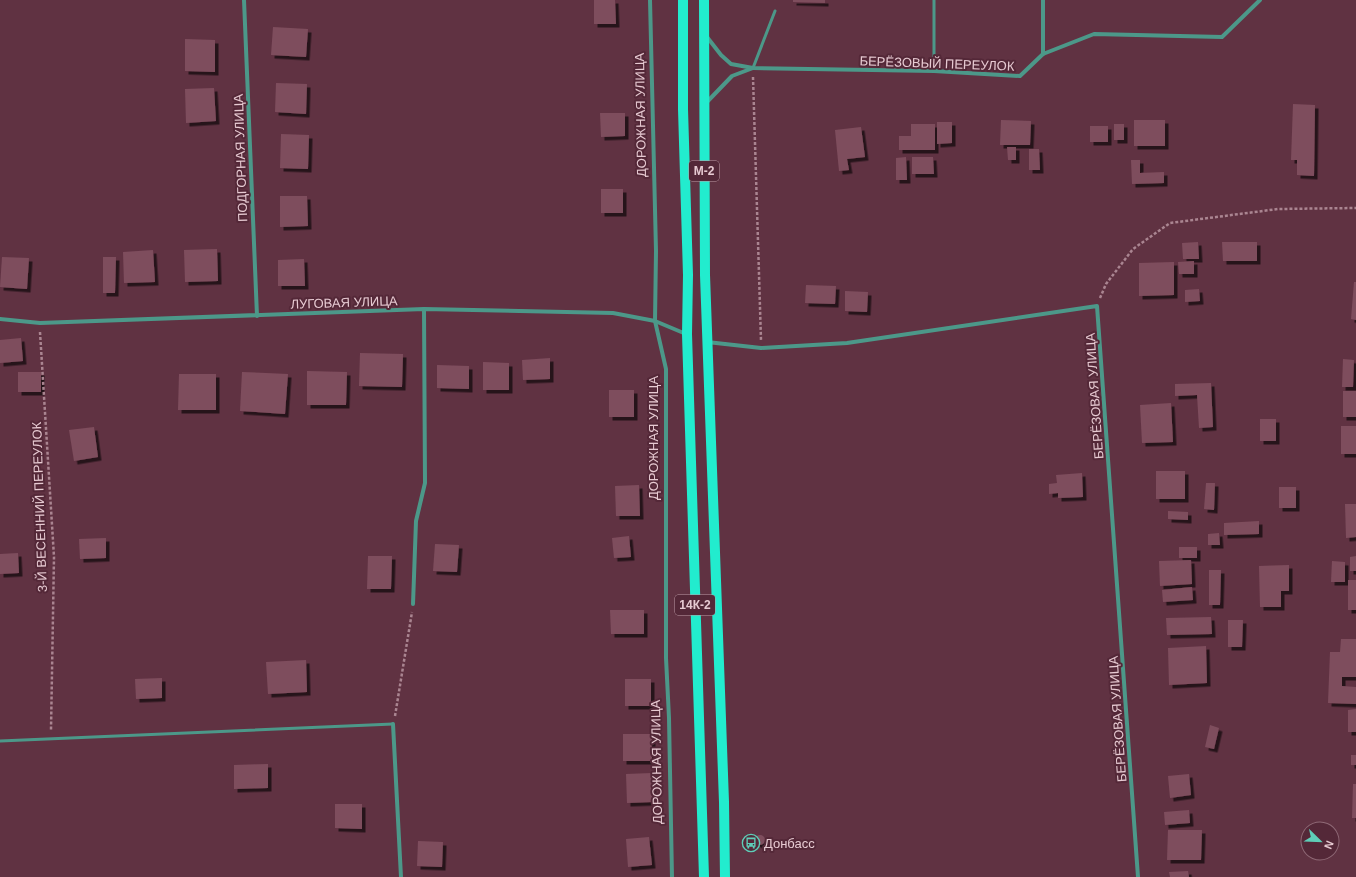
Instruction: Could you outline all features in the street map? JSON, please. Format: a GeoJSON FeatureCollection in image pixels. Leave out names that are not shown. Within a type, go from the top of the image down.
{"type":"FeatureCollection","features":[{"type":"Feature","properties":{"kind":"main road","name":"М-2"},"geometry":{"type":"LineString","coordinates":[[683,0],[683,109],[688,275],[687,334]]}},
{"type":"Feature","properties":{"kind":"main road","name":"М-2"},"geometry":{"type":"LineString","coordinates":[[704,0],[703,106],[707,342]]}},
{"type":"Feature","properties":{"kind":"main road","name":"14К-2"},"geometry":{"type":"LineString","coordinates":[[687,334],[704,877]]}},
{"type":"Feature","properties":{"kind":"main road","name":"14К-2"},"geometry":{"type":"LineString","coordinates":[[707,342],[724,802],[725,877]]}},
{"type":"Feature","properties":{"kind":"street","name":"ПОДГОРНАЯ УЛИЦА"},"geometry":{"type":"LineString","coordinates":[[244,0],[256,316]]}},
{"type":"Feature","properties":{"kind":"street","name":"ДОРОЖНАЯ УЛИЦА"},"geometry":{"type":"LineString","coordinates":[[650,0],[656,251],[655,321],[666,369],[666,658],[669,718],[672,877]]}},
{"type":"Feature","properties":{"kind":"street"},"geometry":{"type":"LineString","coordinates":[[1042,54],[1043,0]]}},
{"type":"Feature","properties":{"kind":"street","name":"БЕРЁЗОВЫЙ ПЕРЕУЛОК"},"geometry":{"type":"LineString","coordinates":[[704,34],[721,55],[731,64],[753,68],[934,71],[1020,76],[1042,54],[1094,34],[1222,38],[1260,0]]}},
{"type":"Feature","properties":{"kind":"street","name":"БЕРЁЗОВЫЙ ПЕРЕУЛОК"},"geometry":{"type":"LineString","coordinates":[[703,106],[732,76],[753,68]]}},
{"type":"Feature","properties":{"kind":"street"},"geometry":{"type":"LineString","coordinates":[[707,342],[761,348],[847,343],[1097,306]]}},
{"type":"Feature","properties":{"kind":"street","name":"БЕРЁЗОВАЯ УЛИЦА"},"geometry":{"type":"LineString","coordinates":[[1097,306],[1138,877]]}},
{"type":"Feature","properties":{"kind":"street","name":"ЛУГОВАЯ УЛИЦА"},"geometry":{"type":"LineString","coordinates":[[0,319],[40,323],[424,309],[613,313],[655,321],[687,334]]}},
{"type":"Feature","properties":{"kind":"street"},"geometry":{"type":"LineString","coordinates":[[413,604],[416,521],[425,483],[424,309]]}},
{"type":"Feature","properties":{"kind":"street"},"geometry":{"type":"LineString","coordinates":[[394,724],[401,877]]}},
{"type":"Feature","properties":{"kind":"lane"},"geometry":{"type":"LineString","coordinates":[[934,0],[934,71]]}},
{"type":"Feature","properties":{"kind":"lane"},"geometry":{"type":"LineString","coordinates":[[753,68],[775,10]]}},
{"type":"Feature","properties":{"kind":"lane"},"geometry":{"type":"LineString","coordinates":[[0,741],[394,724]]}},
{"type":"Feature","properties":{"kind":"path"},"geometry":{"type":"LineString","coordinates":[[753,68],[761,348]]}},
{"type":"Feature","properties":{"kind":"path"},"geometry":{"type":"LineString","coordinates":[[1097,306],[1106,284],[1133,249],[1170,223],[1278,209],[1356,208]]}},
{"type":"Feature","properties":{"kind":"path","name":"3-Й ВЕСЕННИЙ ПЕРЕУЛОК"},"geometry":{"type":"LineString","coordinates":[[40,323],[54,557],[50,739]]}},
{"type":"Feature","properties":{"kind":"path"},"geometry":{"type":"LineString","coordinates":[[394,724],[413,604]]}},
{"type":"Feature","properties":{"kind":"building"},"geometry":{"type":"Polygon","coordinates":[[[594,0],[615,0],[616,24],[594,24],[594,0]]]}},
{"type":"Feature","properties":{"kind":"building"},"geometry":{"type":"Polygon","coordinates":[[[793,0],[825,0],[825,3],[793,2],[793,0]]]}},
{"type":"Feature","properties":{"kind":"building"},"geometry":{"type":"Polygon","coordinates":[[[273,27],[308,29],[306,57],[271,55],[273,27]]]}},
{"type":"Feature","properties":{"kind":"building"},"geometry":{"type":"Polygon","coordinates":[[[185,39],[215,40],[215,72],[185,71],[185,39]]]}},
{"type":"Feature","properties":{"kind":"building"},"geometry":{"type":"Polygon","coordinates":[[[276,83],[307,84],[306,114],[275,112],[276,83]]]}},
{"type":"Feature","properties":{"kind":"building"},"geometry":{"type":"Polygon","coordinates":[[[214,88],[216,121],[186,123],[185,89],[214,88]]]}},
{"type":"Feature","properties":{"kind":"building"},"geometry":{"type":"Polygon","coordinates":[[[1293,104],[1315,105],[1314,176],[1297,175],[1297,160],[1291,160],[1293,104]]]}},
{"type":"Feature","properties":{"kind":"building"},"geometry":{"type":"Polygon","coordinates":[[[600,113],[625,113],[625,136],[601,137],[600,113]]]}},
{"type":"Feature","properties":{"kind":"building"},"geometry":{"type":"Polygon","coordinates":[[[1001,120],[1031,121],[1030,145],[1000,145],[1001,120]]]}},
{"type":"Feature","properties":{"kind":"building"},"geometry":{"type":"Polygon","coordinates":[[[1134,120],[1165,120],[1165,146],[1134,146],[1134,120]]]}},
{"type":"Feature","properties":{"kind":"building"},"geometry":{"type":"Polygon","coordinates":[[[937,122],[952,122],[952,143],[937,144],[937,122]]]}},
{"type":"Feature","properties":{"kind":"building"},"geometry":{"type":"Polygon","coordinates":[[[911,124],[935,124],[935,150],[899,150],[899,136],[911,136],[911,124]]]}},
{"type":"Feature","properties":{"kind":"building"},"geometry":{"type":"Polygon","coordinates":[[[1114,124],[1124,124],[1124,140],[1114,140],[1114,124]]]}},
{"type":"Feature","properties":{"kind":"building"},"geometry":{"type":"Polygon","coordinates":[[[1090,126],[1108,126],[1108,142],[1090,142],[1090,126]]]}},
{"type":"Feature","properties":{"kind":"building"},"geometry":{"type":"Polygon","coordinates":[[[861,127],[865,157],[847,159],[849,170],[839,171],[835,130],[861,127]]]}},
{"type":"Feature","properties":{"kind":"building"},"geometry":{"type":"Polygon","coordinates":[[[281,134],[309,135],[308,169],[280,168],[281,134]]]}},
{"type":"Feature","properties":{"kind":"building"},"geometry":{"type":"Polygon","coordinates":[[[1007,147],[1016,147],[1016,160],[1008,160],[1007,147]]]}},
{"type":"Feature","properties":{"kind":"building"},"geometry":{"type":"Polygon","coordinates":[[[1029,149],[1039,149],[1040,170],[1029,170],[1029,149]]]}},
{"type":"Feature","properties":{"kind":"building"},"geometry":{"type":"Polygon","coordinates":[[[906,157],[907,180],[896,180],[896,158],[906,157]]]}},
{"type":"Feature","properties":{"kind":"building"},"geometry":{"type":"Polygon","coordinates":[[[912,157],[933,157],[934,174],[912,174],[912,157]]]}},
{"type":"Feature","properties":{"kind":"building"},"geometry":{"type":"Polygon","coordinates":[[[1131,160],[1140,160],[1140,173],[1164,172],[1164,183],[1132,184],[1131,160]]]}},
{"type":"Feature","properties":{"kind":"building"},"geometry":{"type":"Polygon","coordinates":[[[601,189],[623,189],[623,213],[601,213],[601,189]]]}},
{"type":"Feature","properties":{"kind":"building"},"geometry":{"type":"Polygon","coordinates":[[[280,196],[307,196],[308,226],[280,227],[280,196]]]}},
{"type":"Feature","properties":{"kind":"building"},"geometry":{"type":"Polygon","coordinates":[[[1198,242],[1199,259],[1183,259],[1182,243],[1198,242]]]}},
{"type":"Feature","properties":{"kind":"building"},"geometry":{"type":"Polygon","coordinates":[[[1222,242],[1257,242],[1257,261],[1223,261],[1222,242]]]}},
{"type":"Feature","properties":{"kind":"building"},"geometry":{"type":"Polygon","coordinates":[[[217,249],[218,281],[185,282],[184,250],[217,249]]]}},
{"type":"Feature","properties":{"kind":"building"},"geometry":{"type":"Polygon","coordinates":[[[153,250],[155,282],[124,283],[123,252],[153,250]]]}},
{"type":"Feature","properties":{"kind":"building"},"geometry":{"type":"Polygon","coordinates":[[[2,257],[29,258],[27,289],[0,287],[2,257]]]}},
{"type":"Feature","properties":{"kind":"building"},"geometry":{"type":"Polygon","coordinates":[[[103,257],[116,257],[115,293],[103,293],[103,257]]]}},
{"type":"Feature","properties":{"kind":"building"},"geometry":{"type":"Polygon","coordinates":[[[304,259],[305,286],[278,286],[278,260],[304,259]]]}},
{"type":"Feature","properties":{"kind":"building"},"geometry":{"type":"Polygon","coordinates":[[[1194,261],[1194,274],[1179,274],[1178,262],[1194,261]]]}},
{"type":"Feature","properties":{"kind":"building"},"geometry":{"type":"Polygon","coordinates":[[[1174,262],[1174,295],[1139,296],[1139,263],[1174,262]]]}},
{"type":"Feature","properties":{"kind":"building"},"geometry":{"type":"Polygon","coordinates":[[[1354,282],[1356,282],[1356,320],[1351,319],[1354,282]]]}},
{"type":"Feature","properties":{"kind":"building"},"geometry":{"type":"Polygon","coordinates":[[[806,285],[836,286],[835,304],[805,303],[806,285]]]}},
{"type":"Feature","properties":{"kind":"building"},"geometry":{"type":"Polygon","coordinates":[[[1199,289],[1200,301],[1185,302],[1185,290],[1199,289]]]}},
{"type":"Feature","properties":{"kind":"building"},"geometry":{"type":"Polygon","coordinates":[[[845,291],[868,292],[867,312],[845,311],[845,291]]]}},
{"type":"Feature","properties":{"kind":"building"},"geometry":{"type":"Polygon","coordinates":[[[21,338],[23,361],[0,363],[0,340],[21,338]]]}},
{"type":"Feature","properties":{"kind":"building"},"geometry":{"type":"Polygon","coordinates":[[[360,353],[403,354],[402,387],[359,386],[360,353]]]}},
{"type":"Feature","properties":{"kind":"building"},"geometry":{"type":"Polygon","coordinates":[[[550,358],[550,379],[523,380],[522,360],[550,358]]]}},
{"type":"Feature","properties":{"kind":"building"},"geometry":{"type":"Polygon","coordinates":[[[1343,359],[1354,360],[1353,387],[1342,387],[1343,359]]]}},
{"type":"Feature","properties":{"kind":"building"},"geometry":{"type":"Polygon","coordinates":[[[483,362],[509,363],[509,390],[483,390],[483,362]]]}},
{"type":"Feature","properties":{"kind":"building"},"geometry":{"type":"Polygon","coordinates":[[[437,365],[469,366],[469,389],[437,388],[437,365]]]}},
{"type":"Feature","properties":{"kind":"building"},"geometry":{"type":"Polygon","coordinates":[[[307,371],[347,372],[346,405],[307,405],[307,371]]]}},
{"type":"Feature","properties":{"kind":"building"},"geometry":{"type":"Polygon","coordinates":[[[18,372],[41,372],[41,392],[18,392],[18,372]]]}},
{"type":"Feature","properties":{"kind":"building"},"geometry":{"type":"Polygon","coordinates":[[[242,372],[288,374],[285,414],[240,411],[242,372]]]}},
{"type":"Feature","properties":{"kind":"building"},"geometry":{"type":"Polygon","coordinates":[[[179,374],[216,374],[216,410],[178,410],[179,374]]]}},
{"type":"Feature","properties":{"kind":"building"},"geometry":{"type":"Polygon","coordinates":[[[1211,383],[1213,427],[1199,428],[1197,395],[1175,396],[1175,384],[1211,383]]]}},
{"type":"Feature","properties":{"kind":"building"},"geometry":{"type":"Polygon","coordinates":[[[609,390],[634,390],[634,417],[609,417],[609,390]]]}},
{"type":"Feature","properties":{"kind":"building"},"geometry":{"type":"Polygon","coordinates":[[[1343,391],[1356,391],[1356,417],[1343,417],[1343,391]]]}},
{"type":"Feature","properties":{"kind":"building"},"geometry":{"type":"Polygon","coordinates":[[[1171,403],[1173,442],[1142,443],[1140,405],[1171,403]]]}},
{"type":"Feature","properties":{"kind":"building"},"geometry":{"type":"Polygon","coordinates":[[[1260,419],[1276,419],[1276,441],[1260,441],[1260,419]]]}},
{"type":"Feature","properties":{"kind":"building"},"geometry":{"type":"Polygon","coordinates":[[[1341,426],[1356,426],[1356,454],[1341,454],[1341,426]]]}},
{"type":"Feature","properties":{"kind":"building"},"geometry":{"type":"Polygon","coordinates":[[[94,427],[98,457],[74,461],[69,430],[94,427]]]}},
{"type":"Feature","properties":{"kind":"building"},"geometry":{"type":"Polygon","coordinates":[[[1156,471],[1185,471],[1185,499],[1156,499],[1156,471]]]}},
{"type":"Feature","properties":{"kind":"building"},"geometry":{"type":"Polygon","coordinates":[[[1082,473],[1083,497],[1058,498],[1058,493],[1049,494],[1049,484],[1057,483],[1056,475],[1082,473]]]}},
{"type":"Feature","properties":{"kind":"building"},"geometry":{"type":"Polygon","coordinates":[[[1206,483],[1215,483],[1214,510],[1204,509],[1206,483]]]}},
{"type":"Feature","properties":{"kind":"building"},"geometry":{"type":"Polygon","coordinates":[[[639,485],[640,516],[616,516],[615,486],[639,485]]]}},
{"type":"Feature","properties":{"kind":"building"},"geometry":{"type":"Polygon","coordinates":[[[1279,487],[1296,487],[1296,508],[1279,508],[1279,487]]]}},
{"type":"Feature","properties":{"kind":"building"},"geometry":{"type":"Polygon","coordinates":[[[1345,504],[1356,504],[1356,537],[1346,538],[1345,504]]]}},
{"type":"Feature","properties":{"kind":"building"},"geometry":{"type":"Polygon","coordinates":[[[1168,511],[1188,512],[1188,520],[1168,519],[1168,511]]]}},
{"type":"Feature","properties":{"kind":"building"},"geometry":{"type":"Polygon","coordinates":[[[1259,521],[1259,534],[1224,535],[1224,523],[1259,521]]]}},
{"type":"Feature","properties":{"kind":"building"},"geometry":{"type":"Polygon","coordinates":[[[1219,533],[1220,545],[1208,545],[1208,534],[1219,533]]]}},
{"type":"Feature","properties":{"kind":"building"},"geometry":{"type":"Polygon","coordinates":[[[629,536],[631,557],[614,558],[612,538],[629,536]]]}},
{"type":"Feature","properties":{"kind":"building"},"geometry":{"type":"Polygon","coordinates":[[[106,538],[106,558],[80,559],[79,539],[106,538]]]}},
{"type":"Feature","properties":{"kind":"building"},"geometry":{"type":"Polygon","coordinates":[[[435,544],[459,545],[457,572],[433,571],[435,544]]]}},
{"type":"Feature","properties":{"kind":"building"},"geometry":{"type":"Polygon","coordinates":[[[1179,547],[1197,547],[1197,558],[1179,558],[1179,547]]]}},
{"type":"Feature","properties":{"kind":"building"},"geometry":{"type":"Polygon","coordinates":[[[18,553],[19,573],[0,574],[0,554],[18,553]]]}},
{"type":"Feature","properties":{"kind":"building"},"geometry":{"type":"Polygon","coordinates":[[[368,556],[392,556],[391,589],[367,589],[368,556]]]}},
{"type":"Feature","properties":{"kind":"building"},"geometry":{"type":"Polygon","coordinates":[[[1356,556],[1356,571],[1350,571],[1350,557],[1356,556]]]}},
{"type":"Feature","properties":{"kind":"building"},"geometry":{"type":"Polygon","coordinates":[[[1191,560],[1192,584],[1160,586],[1159,561],[1191,560]]]}},
{"type":"Feature","properties":{"kind":"building"},"geometry":{"type":"Polygon","coordinates":[[[1332,561],[1345,562],[1345,582],[1331,582],[1332,561]]]}},
{"type":"Feature","properties":{"kind":"building"},"geometry":{"type":"Polygon","coordinates":[[[1289,565],[1289,591],[1281,591],[1281,607],[1260,607],[1259,566],[1289,565]]]}},
{"type":"Feature","properties":{"kind":"building"},"geometry":{"type":"Polygon","coordinates":[[[1209,570],[1221,570],[1220,605],[1209,605],[1209,570]]]}},
{"type":"Feature","properties":{"kind":"building"},"geometry":{"type":"Polygon","coordinates":[[[1348,580],[1356,580],[1356,610],[1348,610],[1348,580]]]}},
{"type":"Feature","properties":{"kind":"building"},"geometry":{"type":"Polygon","coordinates":[[[1192,587],[1193,600],[1163,602],[1162,590],[1192,587]]]}},
{"type":"Feature","properties":{"kind":"building"},"geometry":{"type":"Polygon","coordinates":[[[610,610],[644,610],[644,634],[611,634],[610,610]]]}},
{"type":"Feature","properties":{"kind":"building"},"geometry":{"type":"Polygon","coordinates":[[[1211,617],[1212,634],[1167,635],[1166,618],[1211,617]]]}},
{"type":"Feature","properties":{"kind":"building"},"geometry":{"type":"Polygon","coordinates":[[[1228,620],[1243,620],[1242,647],[1228,647],[1228,620]]]}},
{"type":"Feature","properties":{"kind":"building"},"geometry":{"type":"Polygon","coordinates":[[[1341,639],[1356,639],[1356,677],[1342,677],[1342,686],[1356,687],[1356,704],[1328,703],[1330,652],[1340,652],[1341,639]]]}},
{"type":"Feature","properties":{"kind":"building"},"geometry":{"type":"Polygon","coordinates":[[[1206,646],[1207,683],[1169,685],[1168,648],[1206,646]]]}},
{"type":"Feature","properties":{"kind":"building"},"geometry":{"type":"Polygon","coordinates":[[[306,660],[307,692],[268,694],[266,662],[306,660]]]}},
{"type":"Feature","properties":{"kind":"building"},"geometry":{"type":"Polygon","coordinates":[[[162,678],[162,698],[136,699],[135,679],[162,678]]]}},
{"type":"Feature","properties":{"kind":"building"},"geometry":{"type":"Polygon","coordinates":[[[625,679],[651,679],[651,706],[625,706],[625,679]]]}},
{"type":"Feature","properties":{"kind":"building"},"geometry":{"type":"Polygon","coordinates":[[[1356,709],[1356,732],[1348,732],[1348,710],[1356,709]]]}},
{"type":"Feature","properties":{"kind":"building"},"geometry":{"type":"Polygon","coordinates":[[[1210,725],[1219,728],[1214,749],[1205,747],[1210,725]]]}},
{"type":"Feature","properties":{"kind":"building"},"geometry":{"type":"Polygon","coordinates":[[[623,734],[652,734],[652,761],[623,761],[623,734]]]}},
{"type":"Feature","properties":{"kind":"building"},"geometry":{"type":"Polygon","coordinates":[[[1351,755],[1356,755],[1356,765],[1351,765],[1351,755]]]}},
{"type":"Feature","properties":{"kind":"building"},"geometry":{"type":"Polygon","coordinates":[[[268,764],[268,788],[234,789],[234,765],[268,764]]]}},
{"type":"Feature","properties":{"kind":"building"},"geometry":{"type":"Polygon","coordinates":[[[652,773],[653,802],[627,803],[626,774],[652,773]]]}},
{"type":"Feature","properties":{"kind":"building"},"geometry":{"type":"Polygon","coordinates":[[[1189,774],[1191,795],[1170,798],[1168,776],[1189,774]]]}},
{"type":"Feature","properties":{"kind":"building"},"geometry":{"type":"Polygon","coordinates":[[[1353,784],[1356,784],[1356,818],[1352,818],[1353,784]]]}},
{"type":"Feature","properties":{"kind":"building"},"geometry":{"type":"Polygon","coordinates":[[[335,804],[362,804],[362,829],[335,828],[335,804]]]}},
{"type":"Feature","properties":{"kind":"building"},"geometry":{"type":"Polygon","coordinates":[[[1189,810],[1190,823],[1165,825],[1164,812],[1189,810]]]}},
{"type":"Feature","properties":{"kind":"building"},"geometry":{"type":"Polygon","coordinates":[[[1168,830],[1202,830],[1201,860],[1167,860],[1168,830]]]}},
{"type":"Feature","properties":{"kind":"building"},"geometry":{"type":"Polygon","coordinates":[[[758,835],[762,835],[764,836],[764,844],[758,845],[755,842],[755,838],[758,835]]]}},
{"type":"Feature","properties":{"kind":"building"},"geometry":{"type":"Polygon","coordinates":[[[649,837],[652,865],[628,867],[626,839],[649,837]]]}},
{"type":"Feature","properties":{"kind":"building"},"geometry":{"type":"Polygon","coordinates":[[[418,841],[443,842],[442,867],[417,866],[418,841]]]}},
{"type":"Feature","properties":{"kind":"building"},"geometry":{"type":"Polygon","coordinates":[[[1188,871],[1189,877],[1170,877],[1169,872],[1188,871]]]}},
{"type":"Feature","properties":{"kind":"place","name":"Донбасс"},"geometry":{"type":"Point","coordinates":[751,843]}}]}
